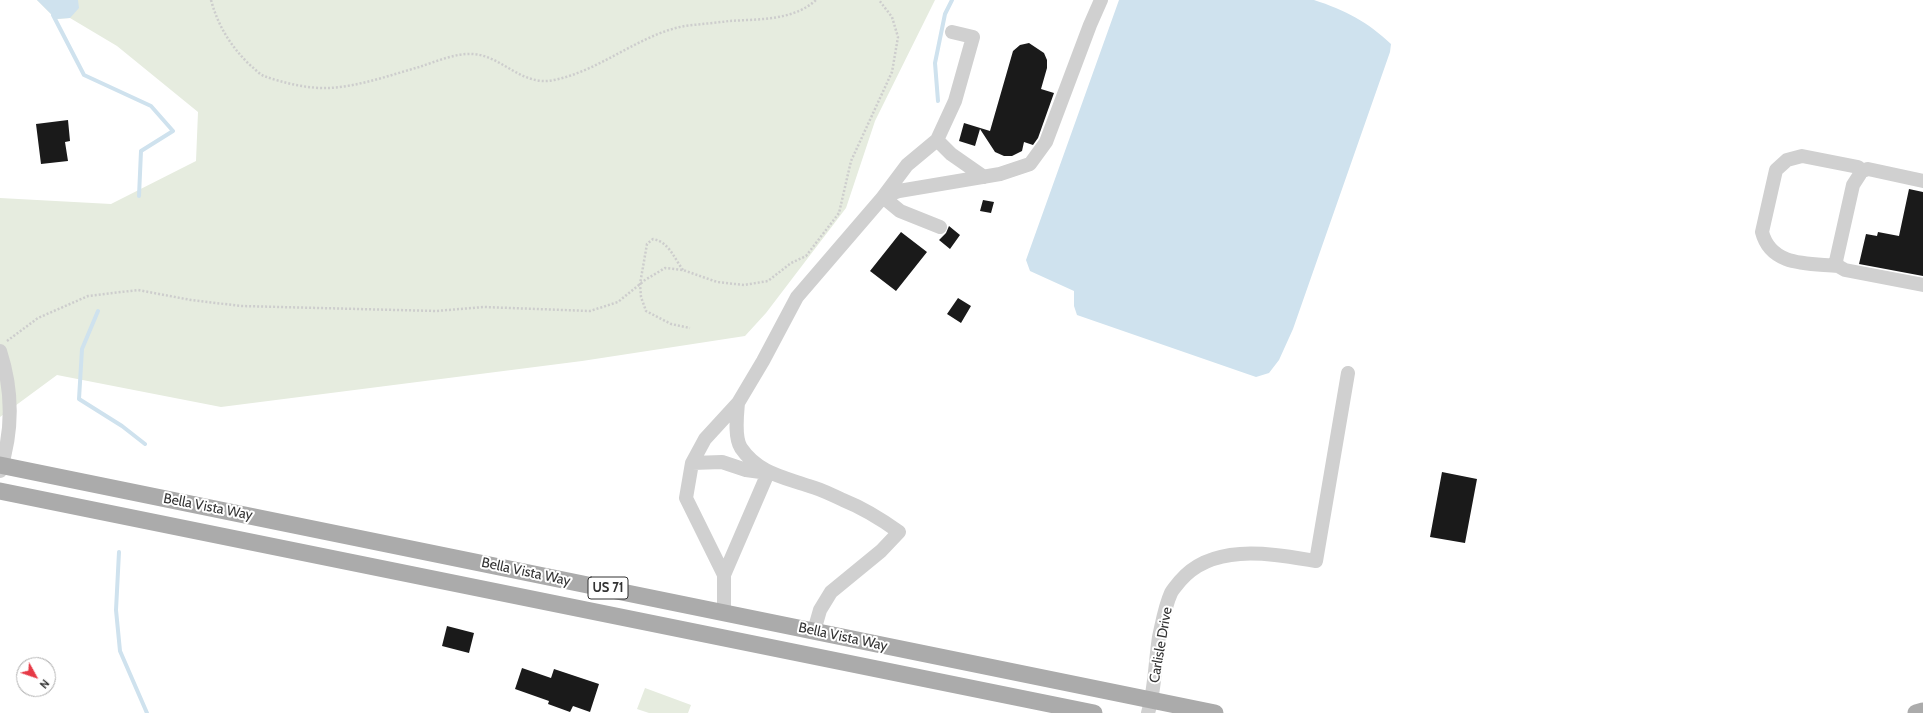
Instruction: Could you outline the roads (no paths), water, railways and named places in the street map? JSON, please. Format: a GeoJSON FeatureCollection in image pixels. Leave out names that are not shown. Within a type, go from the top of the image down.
{"type":"FeatureCollection","features":[{"type":"Feature","properties":{"kind":"main road","name":"Bella Vista Way"},"geometry":{"type":"LineString","coordinates":[[1,467],[724,612],[1149,707],[1215,713]]}},
{"type":"Feature","properties":{"kind":"main road","name":"Bella Vista Way"},"geometry":{"type":"LineString","coordinates":[[0,491],[1094,713]]}},
{"type":"Feature","properties":{"kind":"main road"},"geometry":{"type":"LineString","coordinates":[[1916,713],[1923,711]]}},
{"type":"Feature","properties":{"kind":"street"},"geometry":{"type":"LineString","coordinates":[[883,197],[899,191],[1000,174],[1030,164],[1046,142],[1090,25],[1101,0]]}},
{"type":"Feature","properties":{"kind":"street"},"geometry":{"type":"LineString","coordinates":[[724,575],[686,498],[692,463],[705,439],[738,403],[764,362],[797,297],[883,197],[907,165],[937,140],[955,101],[973,37],[952,32]]}},
{"type":"Feature","properties":{"kind":"street"},"geometry":{"type":"LineString","coordinates":[[937,140],[951,154],[984,177]]}},
{"type":"Feature","properties":{"kind":"street"},"geometry":{"type":"LineString","coordinates":[[1862,171],[1858,167],[1802,156],[1787,160],[1776,170],[1762,232],[1765,242],[1782,258],[1838,266],[1845,270],[1875,277],[1923,285]]}},
{"type":"Feature","properties":{"kind":"street"},"geometry":{"type":"LineString","coordinates":[[1838,266],[1836,261],[1853,185],[1862,171],[1868,169],[1923,181]]}},
{"type":"Feature","properties":{"kind":"street"},"geometry":{"type":"LineString","coordinates":[[883,197],[900,211],[940,227]]}},
{"type":"Feature","properties":{"kind":"street"},"geometry":{"type":"LineString","coordinates":[[1,467],[11,416],[9,387],[3,346]]}},
{"type":"Feature","properties":{"kind":"street","name":"Carlisle Drive"},"geometry":{"type":"LineString","coordinates":[[1149,707],[1160,636],[1171,592],[1189,571],[1213,558],[1243,554],[1275,554],[1316,561],[1348,373]]}},
{"type":"Feature","properties":{"kind":"street"},"geometry":{"type":"LineString","coordinates":[[738,403],[736,424],[740,447],[752,461],[768,473]]}},
{"type":"Feature","properties":{"kind":"street"},"geometry":{"type":"LineString","coordinates":[[692,463],[722,462],[746,470],[768,473],[811,486],[845,500],[879,517],[899,532],[881,551],[831,592],[820,610],[814,631]]}},
{"type":"Feature","properties":{"kind":"street"},"geometry":{"type":"LineString","coordinates":[[724,612],[724,575],[768,473]]}},
{"type":"Feature","properties":{"kind":"water"},"geometry":{"type":"Polygon","coordinates":[[[37,0],[78,0],[79,8],[70,18],[56,19],[37,0]]]}},
{"type":"Feature","properties":{"kind":"water"},"geometry":{"type":"Polygon","coordinates":[[[1119,0],[1314,0],[1336,8],[1365,23],[1391,44],[1390,52],[1293,329],[1279,360],[1269,373],[1256,377],[1077,315],[1074,306],[1074,291],[1030,271],[1026,260],[1119,0]]]}},
{"type":"Feature","properties":{"kind":"waterway"},"geometry":{"type":"LineString","coordinates":[[938,101],[935,63],[945,14],[952,0]]}},
{"type":"Feature","properties":{"kind":"waterway"},"geometry":{"type":"LineString","coordinates":[[53,15],[84,75],[151,106],[173,131],[141,151],[139,196]]}},
{"type":"Feature","properties":{"kind":"waterway"},"geometry":{"type":"LineString","coordinates":[[98,311],[82,349],[79,399],[122,426],[145,444]]}},
{"type":"Feature","properties":{"kind":"waterway"},"geometry":{"type":"LineString","coordinates":[[119,552],[116,610],[120,651],[147,713]]}}]}
